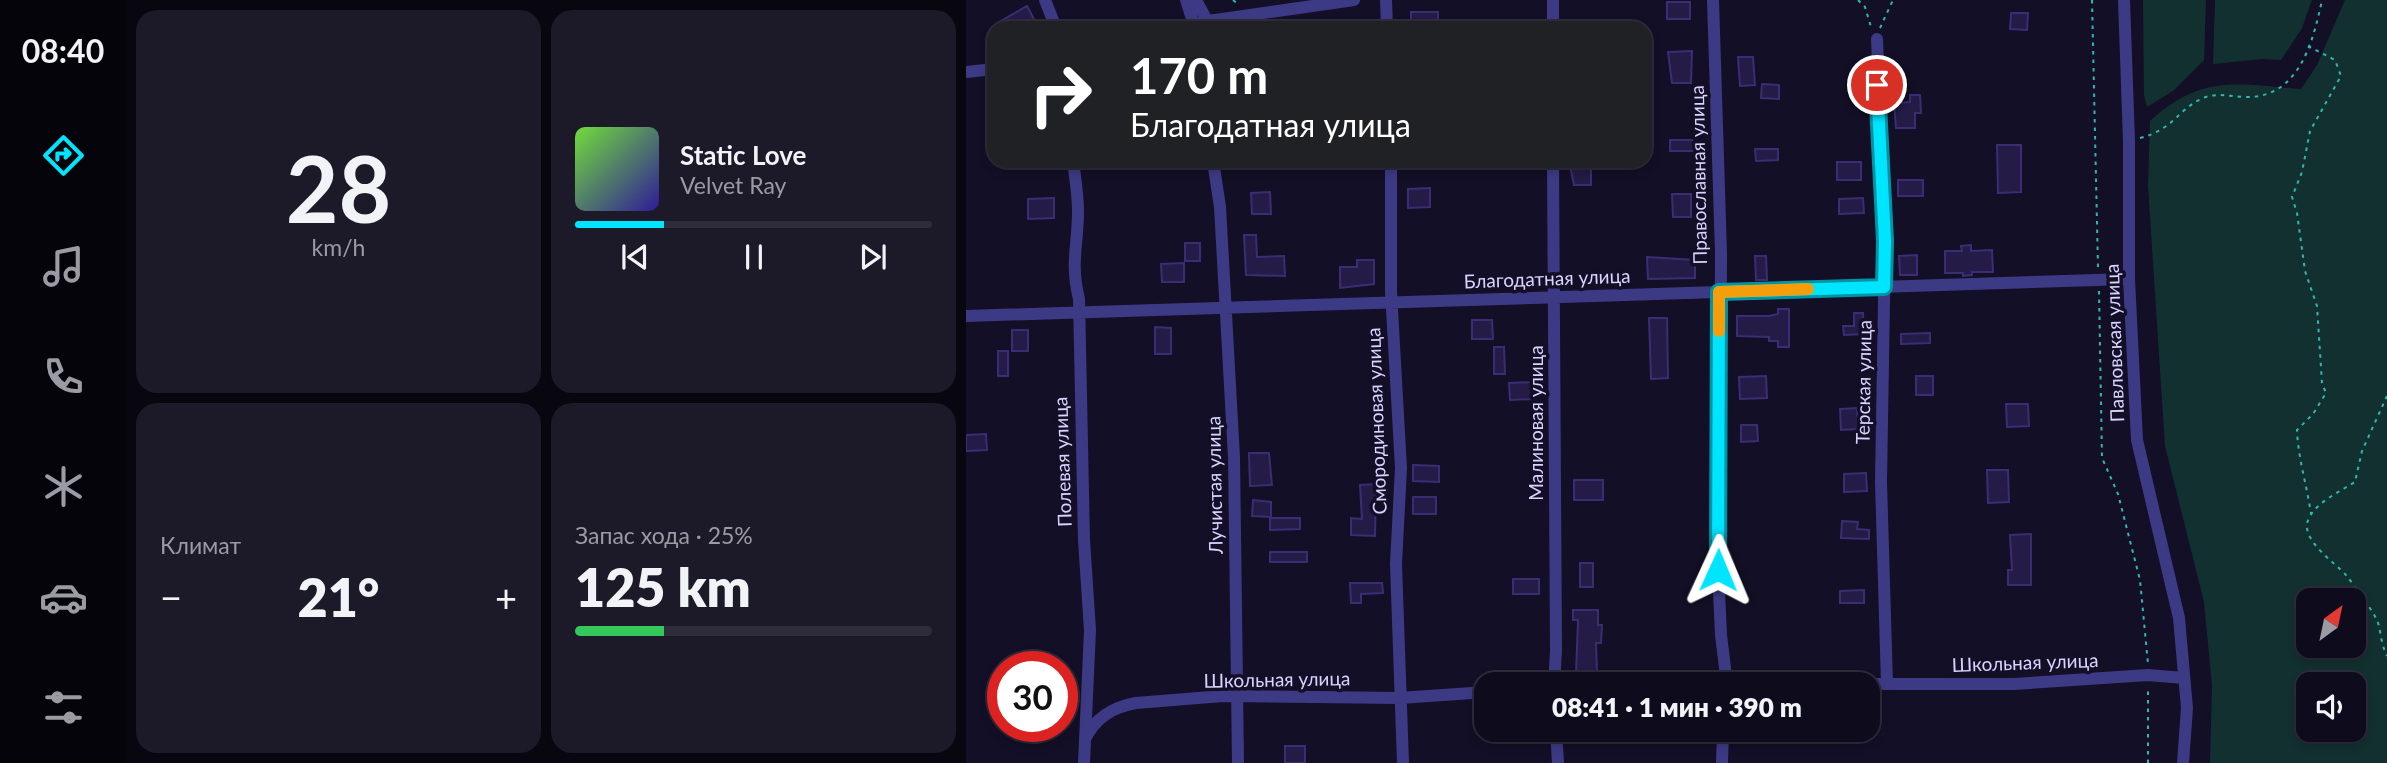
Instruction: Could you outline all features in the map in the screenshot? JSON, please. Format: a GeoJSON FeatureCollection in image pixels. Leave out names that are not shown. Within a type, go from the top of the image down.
{"type":"FeatureCollection","features":[{"type":"Feature","properties":{"kind":"street"},"geometry":{"type":"LineString","coordinates":[[1045,0],[1053,21]]}},
{"type":"Feature","properties":{"kind":"street"},"geometry":{"type":"LineString","coordinates":[[1186,0],[1189,21]]}},
{"type":"Feature","properties":{"kind":"street"},"geometry":{"type":"LineString","coordinates":[[1196,0],[1208,21]]}},
{"type":"Feature","properties":{"kind":"street"},"geometry":{"type":"LineString","coordinates":[[1228,21],[1354,0]]}},
{"type":"Feature","properties":{"kind":"street"},"geometry":{"type":"LineString","coordinates":[[1386,0],[1388,21]]}},
{"type":"Feature","properties":{"kind":"street"},"geometry":{"type":"LineString","coordinates":[[1553,0],[1553,21]]}},
{"type":"Feature","properties":{"kind":"street","name":"Православная улица"},"geometry":{"type":"LineString","coordinates":[[1713,0],[1721,253],[1720,514],[1717,548],[1721,635],[1727,672]]}},
{"type":"Feature","properties":{"kind":"street","name":"Павловская улица"},"geometry":{"type":"LineString","coordinates":[[2123,0],[2129,141],[2129,279],[2137,440],[2179,618],[2187,708],[2183,763]]}},
{"type":"Feature","properties":{"kind":"street","name":"Терская улица"},"geometry":{"type":"LineString","coordinates":[[1877,39],[1885,241],[1881,482],[1887,684]]}},
{"type":"Feature","properties":{"kind":"street"},"geometry":{"type":"LineString","coordinates":[[966,72],[987,70]]}},
{"type":"Feature","properties":{"kind":"street","name":"Полевая улица"},"geometry":{"type":"LineString","coordinates":[[1074,168],[1078,209],[1073,249],[1079,312],[1084,540],[1090,630],[1084,763]]}},
{"type":"Feature","properties":{"kind":"street","name":"Лучистая улица"},"geometry":{"type":"LineString","coordinates":[[1214,168],[1220,206]]}},
{"type":"Feature","properties":{"kind":"street","name":"Лучистая улица"},"geometry":{"type":"LineString","coordinates":[[1222,168],[1220,206],[1224,308],[1234,457],[1238,763]]}},
{"type":"Feature","properties":{"kind":"street","name":"Смородиновая улица"},"geometry":{"type":"LineString","coordinates":[[1391,168],[1392,302],[1401,468],[1396,564],[1403,763]]}},
{"type":"Feature","properties":{"kind":"street","name":"Малиновая улица"},"geometry":{"type":"LineString","coordinates":[[1553,168],[1555,672]]}},
{"type":"Feature","properties":{"kind":"street","name":"Благодатная улица"},"geometry":{"type":"LineString","coordinates":[[966,316],[2129,279]]}},
{"type":"Feature","properties":{"kind":"street","name":"Школьная улица"},"geometry":{"type":"LineString","coordinates":[[1880,684],[2014,684],[2148,675],[2184,678]]}},
{"type":"Feature","properties":{"kind":"street","name":"Школьная улица"},"geometry":{"type":"LineString","coordinates":[[1084,741],[1097,719],[1125,705],[1237,697],[1400,698],[1474,693]]}},
{"type":"Feature","properties":{"kind":"street"},"geometry":{"type":"LineString","coordinates":[[1557,742],[1558,763]]}},
{"type":"Feature","properties":{"kind":"street"},"geometry":{"type":"LineString","coordinates":[[1722,763],[1723,742]]}},
{"type":"Feature","properties":{"kind":"path"},"geometry":{"type":"LineString","coordinates":[[1858,0],[1865,7],[1877,39]]}},
{"type":"Feature","properties":{"kind":"path"},"geometry":{"type":"LineString","coordinates":[[1877,39],[1892,0]]}},
{"type":"Feature","properties":{"kind":"path"},"geometry":{"type":"LineString","coordinates":[[2092,0],[2102,458],[2118,494],[2140,580],[2148,675],[2148,763]]}},
{"type":"Feature","properties":{"kind":"path"},"geometry":{"type":"LineString","coordinates":[[2129,141],[2156,134],[2205,97],[2267,95],[2287,84],[2304,65],[2322,0]]}},
{"type":"Feature","properties":{"kind":"path"},"geometry":{"type":"LineString","coordinates":[[2308,46],[2335,60],[2341,76],[2310,131],[2302,172],[2292,197],[2297,213],[2305,271],[2317,306],[2322,383],[2326,393],[2313,414],[2297,430],[2298,450],[2306,475],[2311,514],[2308,533],[2347,577],[2379,623],[2380,643],[2387,656]]}},
{"type":"Feature","properties":{"kind":"path"},"geometry":{"type":"LineString","coordinates":[[2311,514],[2355,482],[2361,470],[2362,451],[2387,396]]}},
{"type":"Feature","properties":{"kind":"green space"},"geometry":{"type":"Polygon","coordinates":[[[2143,0],[2206,0],[2204,60],[2173,91],[2147,107],[2144,95],[2143,0]]]}},
{"type":"Feature","properties":{"kind":"green space"},"geometry":{"type":"Polygon","coordinates":[[[2215,0],[2312,0],[2302,28],[2281,60],[2262,59],[2213,64],[2215,0]]]}},
{"type":"Feature","properties":{"kind":"green space"},"geometry":{"type":"Polygon","coordinates":[[[2345,0],[2387,0],[2387,763],[2210,763],[2212,686],[2204,602],[2165,446],[2148,186],[2150,121],[2186,95],[2204,89],[2258,85],[2301,89],[2317,65],[2345,0]]]}},
{"type":"Feature","properties":{"kind":"building"},"geometry":{"type":"Polygon","coordinates":[[[1667,2],[1690,2],[1690,19],[1667,19],[1667,2]]]}},
{"type":"Feature","properties":{"kind":"building"},"geometry":{"type":"Polygon","coordinates":[[[1027,6],[1035,21],[1001,21],[1027,6]]]}},
{"type":"Feature","properties":{"kind":"building"},"geometry":{"type":"Polygon","coordinates":[[[1411,12],[1438,12],[1438,21],[1411,21],[1411,12]]]}},
{"type":"Feature","properties":{"kind":"building"},"geometry":{"type":"Polygon","coordinates":[[[2011,13],[2028,13],[2027,30],[2010,29],[2011,13]]]}},
{"type":"Feature","properties":{"kind":"building"},"geometry":{"type":"Polygon","coordinates":[[[1692,51],[1691,83],[1672,83],[1668,52],[1692,51]]]}},
{"type":"Feature","properties":{"kind":"building"},"geometry":{"type":"Polygon","coordinates":[[[1738,57],[1753,57],[1755,85],[1740,86],[1738,57]]]}},
{"type":"Feature","properties":{"kind":"building"},"geometry":{"type":"Polygon","coordinates":[[[1762,84],[1779,85],[1779,99],[1761,98],[1762,84]]]}},
{"type":"Feature","properties":{"kind":"building"},"geometry":{"type":"Polygon","coordinates":[[[1910,95],[1920,95],[1921,113],[1915,113],[1915,128],[1896,128],[1894,103],[1910,102],[1910,95]]]}},
{"type":"Feature","properties":{"kind":"building"},"geometry":{"type":"Polygon","coordinates":[[[1670,140],[1697,140],[1697,151],[1670,151],[1670,140]]]}},
{"type":"Feature","properties":{"kind":"building"},"geometry":{"type":"Polygon","coordinates":[[[1997,145],[2021,145],[2021,192],[1998,193],[1997,145]]]}},
{"type":"Feature","properties":{"kind":"building"},"geometry":{"type":"Polygon","coordinates":[[[1755,149],[1778,149],[1778,160],[1756,161],[1755,149]]]}},
{"type":"Feature","properties":{"kind":"building"},"geometry":{"type":"Polygon","coordinates":[[[1837,162],[1861,162],[1861,180],[1837,180],[1837,162]]]}},
{"type":"Feature","properties":{"kind":"building"},"geometry":{"type":"Polygon","coordinates":[[[1570,168],[1591,168],[1591,185],[1574,185],[1570,168]]]}},
{"type":"Feature","properties":{"kind":"building"},"geometry":{"type":"Polygon","coordinates":[[[1898,180],[1923,180],[1923,196],[1898,196],[1898,180]]]}},
{"type":"Feature","properties":{"kind":"building"},"geometry":{"type":"Polygon","coordinates":[[[1430,188],[1430,207],[1408,208],[1408,189],[1430,188]]]}},
{"type":"Feature","properties":{"kind":"building"},"geometry":{"type":"Polygon","coordinates":[[[1270,192],[1271,214],[1252,214],[1251,193],[1270,192]]]}},
{"type":"Feature","properties":{"kind":"building"},"geometry":{"type":"Polygon","coordinates":[[[1672,194],[1691,194],[1691,217],[1673,217],[1672,194]]]}},
{"type":"Feature","properties":{"kind":"building"},"geometry":{"type":"Polygon","coordinates":[[[1054,198],[1054,218],[1028,219],[1028,199],[1054,198]]]}},
{"type":"Feature","properties":{"kind":"building"},"geometry":{"type":"Polygon","coordinates":[[[1863,198],[1864,213],[1839,214],[1839,199],[1863,198]]]}},
{"type":"Feature","properties":{"kind":"building"},"geometry":{"type":"Polygon","coordinates":[[[1244,235],[1256,235],[1257,257],[1284,256],[1285,276],[1246,275],[1244,235]]]}},
{"type":"Feature","properties":{"kind":"building"},"geometry":{"type":"Polygon","coordinates":[[[1185,243],[1200,243],[1200,261],[1185,261],[1185,243]]]}},
{"type":"Feature","properties":{"kind":"building"},"geometry":{"type":"Polygon","coordinates":[[[1971,245],[1971,251],[1992,250],[1993,272],[1972,272],[1972,275],[1963,276],[1963,273],[1945,273],[1945,251],[1962,251],[1961,246],[1971,245]]]}},
{"type":"Feature","properties":{"kind":"building"},"geometry":{"type":"Polygon","coordinates":[[[1917,255],[1917,275],[1900,275],[1899,256],[1917,255]]]}},
{"type":"Feature","properties":{"kind":"building"},"geometry":{"type":"Polygon","coordinates":[[[1755,256],[1766,256],[1767,280],[1756,280],[1755,256]]]}},
{"type":"Feature","properties":{"kind":"building"},"geometry":{"type":"Polygon","coordinates":[[[1647,257],[1695,260],[1695,278],[1648,279],[1647,257]]]}},
{"type":"Feature","properties":{"kind":"building"},"geometry":{"type":"Polygon","coordinates":[[[1357,260],[1374,260],[1374,284],[1340,288],[1340,267],[1357,267],[1357,260]]]}},
{"type":"Feature","properties":{"kind":"building"},"geometry":{"type":"Polygon","coordinates":[[[1184,263],[1184,282],[1162,282],[1161,264],[1184,263]]]}},
{"type":"Feature","properties":{"kind":"building"},"geometry":{"type":"Polygon","coordinates":[[[1778,309],[1789,309],[1789,347],[1778,347],[1778,341],[1769,341],[1769,337],[1737,336],[1737,316],[1769,316],[1778,314],[1778,309]]]}},
{"type":"Feature","properties":{"kind":"building"},"geometry":{"type":"Polygon","coordinates":[[[1854,313],[1863,313],[1864,334],[1844,335],[1843,326],[1854,326],[1854,313]]]}},
{"type":"Feature","properties":{"kind":"building"},"geometry":{"type":"Polygon","coordinates":[[[1649,318],[1667,318],[1668,378],[1651,379],[1649,318]]]}},
{"type":"Feature","properties":{"kind":"building"},"geometry":{"type":"Polygon","coordinates":[[[1472,320],[1492,320],[1493,339],[1472,339],[1472,320]]]}},
{"type":"Feature","properties":{"kind":"building"},"geometry":{"type":"Polygon","coordinates":[[[1155,327],[1171,328],[1171,354],[1155,354],[1155,327]]]}},
{"type":"Feature","properties":{"kind":"building"},"geometry":{"type":"Polygon","coordinates":[[[1012,330],[1028,330],[1028,351],[1012,351],[1012,330]]]}},
{"type":"Feature","properties":{"kind":"building"},"geometry":{"type":"Polygon","coordinates":[[[1930,333],[1930,343],[1901,344],[1901,334],[1930,333]]]}},
{"type":"Feature","properties":{"kind":"building"},"geometry":{"type":"Polygon","coordinates":[[[1494,347],[1504,347],[1505,374],[1494,374],[1494,347]]]}},
{"type":"Feature","properties":{"kind":"building"},"geometry":{"type":"Polygon","coordinates":[[[998,351],[1008,351],[1008,376],[998,376],[998,351]]]}},
{"type":"Feature","properties":{"kind":"building"},"geometry":{"type":"Polygon","coordinates":[[[1766,376],[1767,398],[1740,399],[1739,377],[1766,376]]]}},
{"type":"Feature","properties":{"kind":"building"},"geometry":{"type":"Polygon","coordinates":[[[1916,376],[1933,376],[1933,395],[1916,395],[1916,376]]]}},
{"type":"Feature","properties":{"kind":"building"},"geometry":{"type":"Polygon","coordinates":[[[1534,382],[1535,399],[1510,400],[1509,383],[1534,382]]]}},
{"type":"Feature","properties":{"kind":"building"},"geometry":{"type":"Polygon","coordinates":[[[2006,404],[2028,404],[2029,426],[2007,427],[2006,404]]]}},
{"type":"Feature","properties":{"kind":"building"},"geometry":{"type":"Polygon","coordinates":[[[1857,408],[1858,429],[1841,430],[1840,409],[1857,408]]]}},
{"type":"Feature","properties":{"kind":"building"},"geometry":{"type":"Polygon","coordinates":[[[1741,425],[1757,425],[1758,441],[1741,442],[1741,425]]]}},
{"type":"Feature","properties":{"kind":"building"},"geometry":{"type":"Polygon","coordinates":[[[986,434],[987,450],[966,451],[966,435],[986,434]]]}},
{"type":"Feature","properties":{"kind":"building"},"geometry":{"type":"Polygon","coordinates":[[[1249,453],[1269,453],[1272,485],[1250,486],[1249,453]]]}},
{"type":"Feature","properties":{"kind":"building"},"geometry":{"type":"Polygon","coordinates":[[[1413,465],[1439,466],[1439,482],[1413,481],[1413,465]]]}},
{"type":"Feature","properties":{"kind":"building"},"geometry":{"type":"Polygon","coordinates":[[[1987,470],[2008,470],[2009,502],[1988,503],[1987,470]]]}},
{"type":"Feature","properties":{"kind":"building"},"geometry":{"type":"Polygon","coordinates":[[[1866,473],[1867,491],[1844,492],[1844,474],[1866,473]]]}},
{"type":"Feature","properties":{"kind":"building"},"geometry":{"type":"Polygon","coordinates":[[[1574,480],[1603,480],[1603,500],[1574,500],[1574,480]]]}},
{"type":"Feature","properties":{"kind":"building"},"geometry":{"type":"Polygon","coordinates":[[[1376,484],[1375,536],[1351,535],[1351,518],[1362,519],[1360,485],[1376,484]]]}},
{"type":"Feature","properties":{"kind":"building"},"geometry":{"type":"Polygon","coordinates":[[[1413,497],[1436,497],[1436,514],[1413,514],[1413,497]]]}},
{"type":"Feature","properties":{"kind":"building"},"geometry":{"type":"Polygon","coordinates":[[[1253,500],[1271,502],[1271,517],[1252,516],[1253,500]]]}},
{"type":"Feature","properties":{"kind":"building"},"geometry":{"type":"Polygon","coordinates":[[[1270,518],[1300,518],[1300,529],[1270,530],[1270,518]]]}},
{"type":"Feature","properties":{"kind":"building"},"geometry":{"type":"Polygon","coordinates":[[[1842,521],[1858,522],[1857,529],[1869,530],[1869,539],[1841,538],[1842,521]]]}},
{"type":"Feature","properties":{"kind":"building"},"geometry":{"type":"Polygon","coordinates":[[[2031,534],[2031,585],[2008,585],[2008,570],[2012,570],[2010,535],[2031,534]]]}},
{"type":"Feature","properties":{"kind":"building"},"geometry":{"type":"Polygon","coordinates":[[[1270,552],[1307,552],[1307,562],[1270,562],[1270,552]]]}},
{"type":"Feature","properties":{"kind":"building"},"geometry":{"type":"Polygon","coordinates":[[[1580,563],[1593,563],[1593,587],[1580,587],[1580,563]]]}},
{"type":"Feature","properties":{"kind":"building"},"geometry":{"type":"Polygon","coordinates":[[[1513,579],[1539,579],[1539,594],[1513,594],[1513,579]]]}},
{"type":"Feature","properties":{"kind":"building"},"geometry":{"type":"Polygon","coordinates":[[[1350,583],[1382,583],[1383,593],[1361,594],[1361,603],[1351,603],[1350,583]]]}},
{"type":"Feature","properties":{"kind":"building"},"geometry":{"type":"Polygon","coordinates":[[[1864,590],[1864,603],[1840,603],[1840,591],[1864,590]]]}},
{"type":"Feature","properties":{"kind":"building"},"geometry":{"type":"Polygon","coordinates":[[[1573,610],[1598,610],[1598,625],[1602,625],[1601,643],[1596,643],[1597,672],[1576,672],[1578,620],[1573,620],[1573,610]]]}},
{"type":"Feature","properties":{"kind":"building"},"geometry":{"type":"Polygon","coordinates":[[[1285,746],[1305,746],[1305,763],[1285,763],[1285,746]]]}},
{"type":"Feature","properties":{"kind":"slow traffic"},"geometry":{"type":"LineString","coordinates":[[1719,331],[1719,292],[1808,289]]}},
{"type":"Feature","properties":{"kind":"route"},"geometry":{"type":"LineString","coordinates":[[1718,570],[1719,292],[1884,287],[1885,241],[1877,85]]}}]}
